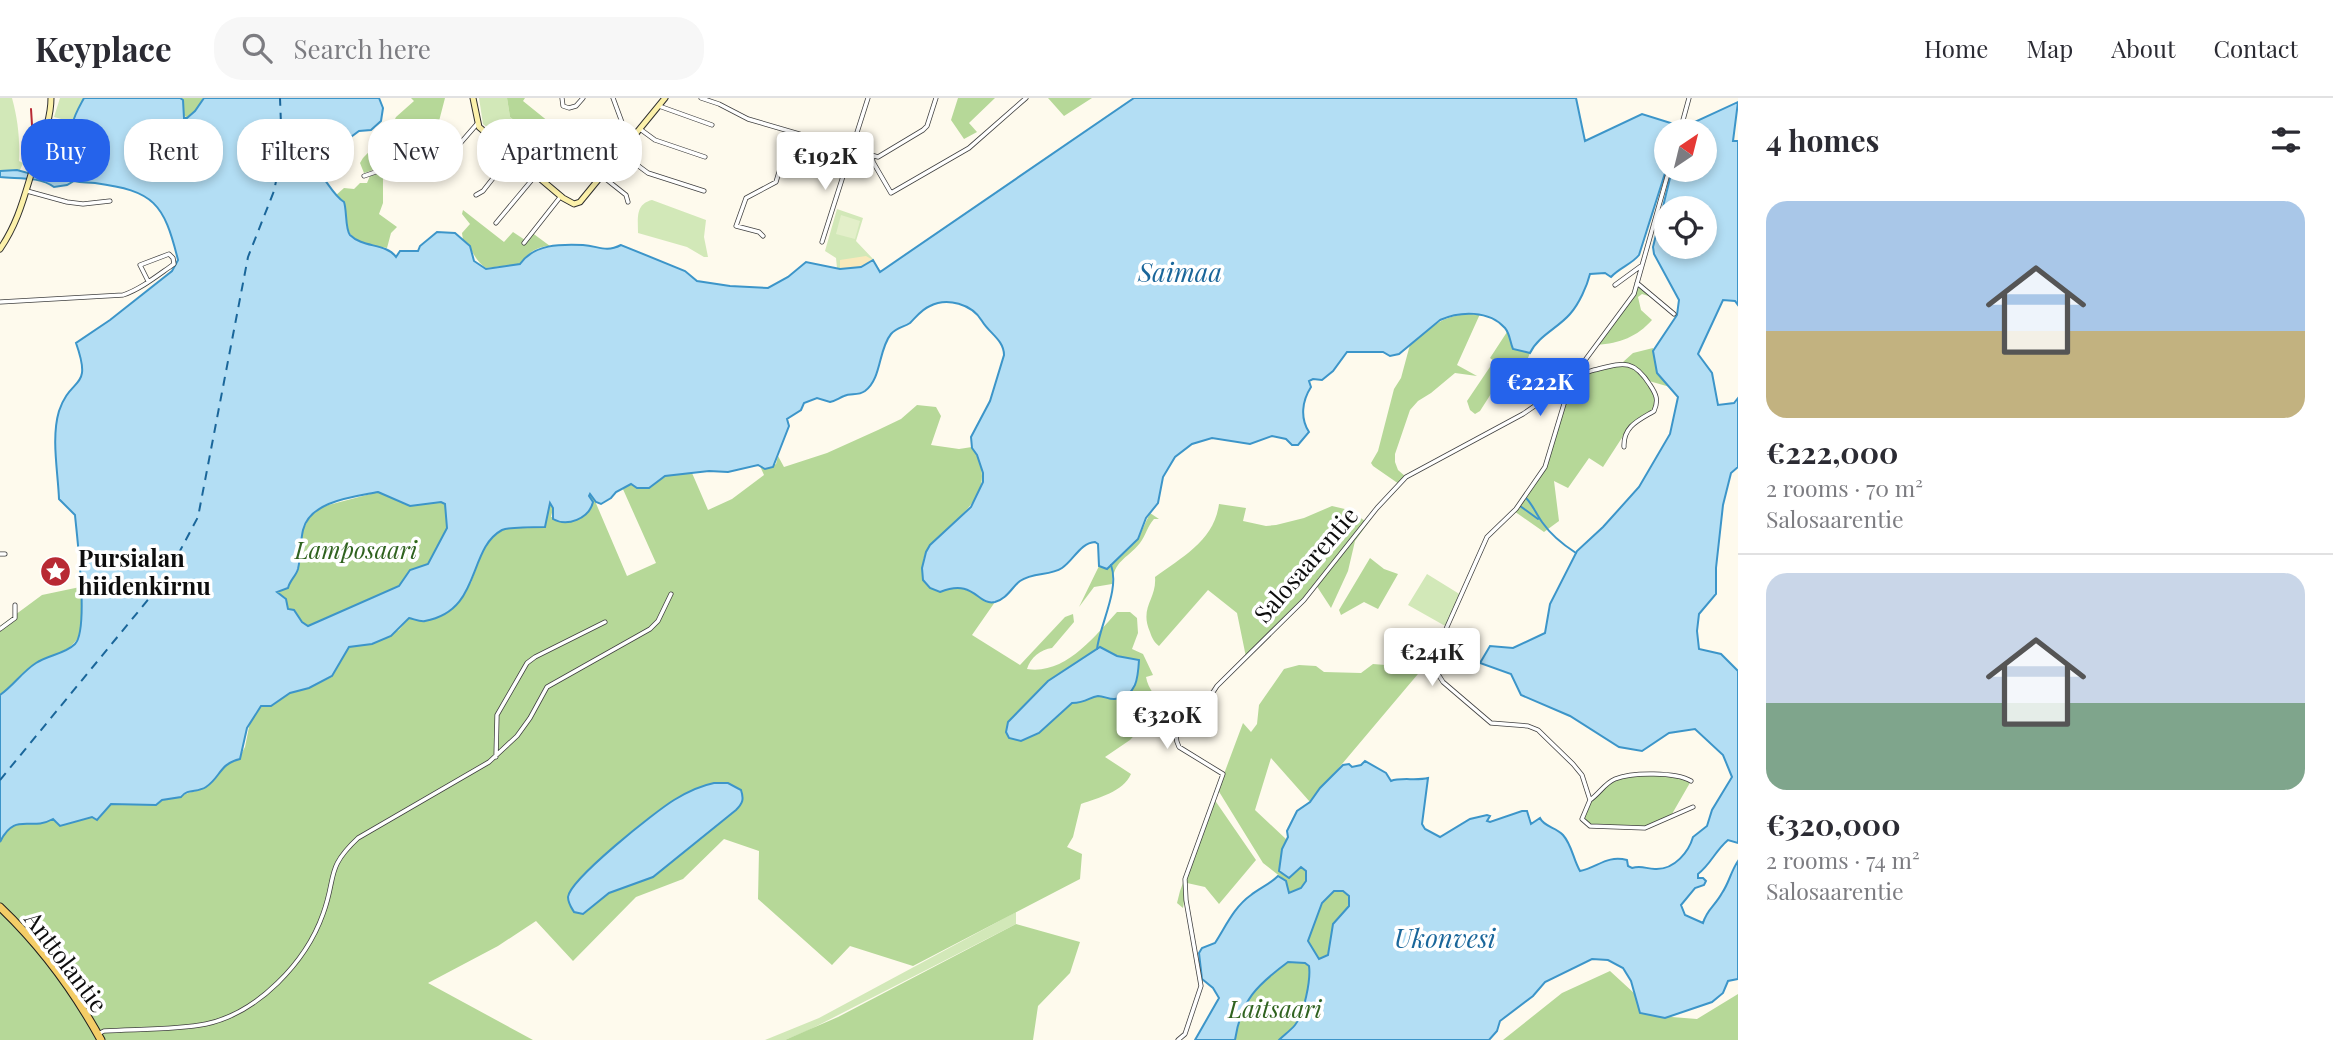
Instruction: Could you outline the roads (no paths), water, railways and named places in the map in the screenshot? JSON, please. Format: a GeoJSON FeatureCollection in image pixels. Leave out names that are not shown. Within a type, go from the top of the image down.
{"type":"FeatureCollection","features":[{"type":"Feature","properties":{"kind":"main road","name":"Anttolantie"},"geometry":{"type":"LineString","coordinates":[[0,907],[33,942],[63,980],[99,1037]]}},
{"type":"Feature","properties":{"kind":"street"},"geometry":{"type":"LineString","coordinates":[[0,249],[18,219],[42,143],[51,98]]}},
{"type":"Feature","properties":{"kind":"street"},"geometry":{"type":"LineString","coordinates":[[364,176],[387,168],[430,162],[457,147],[477,124],[473,98]]}},
{"type":"Feature","properties":{"kind":"street"},"geometry":{"type":"LineString","coordinates":[[562,98],[563,106],[569,108],[576,106],[583,98]]}},
{"type":"Feature","properties":{"kind":"street"},"geometry":{"type":"LineString","coordinates":[[613,98],[621,119]]}},
{"type":"Feature","properties":{"kind":"street"},"geometry":{"type":"LineString","coordinates":[[642,127],[665,98]]}},
{"type":"Feature","properties":{"kind":"street"},"geometry":{"type":"LineString","coordinates":[[701,98],[748,119],[878,157],[927,126],[936,98]]}},
{"type":"Feature","properties":{"kind":"street"},"geometry":{"type":"LineString","coordinates":[[822,242],[868,98]]}},
{"type":"Feature","properties":{"kind":"street"},"geometry":{"type":"LineString","coordinates":[[872,156],[891,193],[969,148],[1026,98]]}},
{"type":"Feature","properties":{"kind":"street"},"geometry":{"type":"LineString","coordinates":[[1683,119],[1689,98]]}},
{"type":"Feature","properties":{"kind":"street"},"geometry":{"type":"LineString","coordinates":[[659,106],[712,125]]}},
{"type":"Feature","properties":{"kind":"street"},"geometry":{"type":"LineString","coordinates":[[642,130],[655,140],[705,157]]}},
{"type":"Feature","properties":{"kind":"street"},"geometry":{"type":"LineString","coordinates":[[763,236],[759,232],[736,226],[746,198],[776,182],[791,132]]}},
{"type":"Feature","properties":{"kind":"street"},"geometry":{"type":"LineString","coordinates":[[642,168],[648,173],[704,191]]}},
{"type":"Feature","properties":{"kind":"street"},"geometry":{"type":"LineString","coordinates":[[476,195],[490,182]]}},
{"type":"Feature","properties":{"kind":"street"},"geometry":{"type":"LineString","coordinates":[[496,223],[530,182]]}},
{"type":"Feature","properties":{"kind":"street"},"geometry":{"type":"LineString","coordinates":[[544,182],[571,203],[578,203],[596,182]]}},
{"type":"Feature","properties":{"kind":"street"},"geometry":{"type":"LineString","coordinates":[[609,182],[626,195],[628,202]]}},
{"type":"Feature","properties":{"kind":"street","name":"Salosaarentie"},"geometry":{"type":"LineString","coordinates":[[1178,1040],[1185,1034],[1201,986],[1186,900],[1185,879],[1223,774],[1178,747],[1177,731],[1212,696],[1227,676],[1304,600],[1377,508],[1406,477],[1523,414],[1555,392],[1573,374],[1634,294],[1666,182]]}},
{"type":"Feature","properties":{"kind":"street"},"geometry":{"type":"LineString","coordinates":[[27,191],[83,204],[110,201]]}},
{"type":"Feature","properties":{"kind":"street"},"geometry":{"type":"LineString","coordinates":[[524,243],[561,196]]}},
{"type":"Feature","properties":{"kind":"street"},"geometry":{"type":"LineString","coordinates":[[0,302],[123,295],[148,281],[174,264],[169,254],[140,265],[148,281]]}},
{"type":"Feature","properties":{"kind":"street"},"geometry":{"type":"LineString","coordinates":[[1615,285],[1643,264]]}},
{"type":"Feature","properties":{"kind":"street"},"geometry":{"type":"LineString","coordinates":[[1637,283],[1674,314]]}},
{"type":"Feature","properties":{"kind":"street"},"geometry":{"type":"LineString","coordinates":[[1590,800],[1582,775],[1538,730],[1528,726],[1491,723],[1443,682],[1436,671],[1436,659],[1442,638],[1487,537],[1516,509],[1545,467],[1573,374],[1580,375],[1591,370],[1628,364],[1639,369],[1645,376],[1656,393],[1657,405],[1654,411],[1638,419],[1627,430],[1624,447]]}},
{"type":"Feature","properties":{"kind":"street"},"geometry":{"type":"LineString","coordinates":[[99,1037],[104,1031],[206,1024],[223,1018],[268,991],[309,943],[324,913],[331,875],[340,855],[358,838],[496,757],[530,719],[547,687],[650,629],[658,621],[671,594]]}},
{"type":"Feature","properties":{"kind":"street"},"geometry":{"type":"LineString","coordinates":[[0,629],[15,618],[15,605]]}},
{"type":"Feature","properties":{"kind":"street"},"geometry":{"type":"LineString","coordinates":[[496,757],[497,715],[527,663],[605,622]]}},
{"type":"Feature","properties":{"kind":"street"},"geometry":{"type":"LineString","coordinates":[[1691,781],[1676,776],[1619,777],[1611,780],[1590,800],[1582,819],[1590,826],[1645,828],[1693,807]]}},
{"type":"Feature","properties":{"kind":"water","name":"Saimaa"},"geometry":{"type":"Polygon","coordinates":[[[84,98],[180,98],[183,100],[184,118],[187,118],[204,98],[379,98],[383,108],[381,119],[368,119],[368,130],[354,135],[354,119],[237,119],[237,182],[326,182],[344,202],[350,235],[361,242],[386,249],[396,257],[400,251],[418,251],[420,246],[437,232],[455,233],[470,246],[474,261],[486,269],[520,264],[533,252],[548,247],[583,245],[606,249],[621,245],[685,271],[697,281],[768,288],[788,277],[806,262],[840,269],[861,267],[873,260],[880,272],[1134,98],[1576,98],[1585,141],[1642,114],[1658,119],[1654,119],[1654,182],[1662,182],[1658,196],[1654,196],[1654,208],[1639,255],[1611,277],[1605,273],[1590,274],[1573,310],[1538,342],[1530,353],[1513,349],[1507,330],[1498,322],[1474,314],[1456,315],[1440,320],[1399,354],[1390,356],[1383,352],[1347,352],[1333,371],[1322,380],[1309,381],[1311,387],[1303,410],[1309,432],[1298,445],[1272,436],[1250,444],[1212,438],[1192,444],[1175,457],[1163,477],[1158,503],[1146,518],[1138,539],[1107,569],[1099,566],[1098,544],[1090,543],[1062,568],[1025,578],[995,602],[984,600],[961,588],[940,592],[930,588],[923,580],[922,568],[930,545],[971,507],[983,482],[983,473],[972,448],[971,437],[990,401],[1004,355],[999,341],[972,310],[951,302],[937,303],[924,309],[910,323],[891,334],[874,379],[865,391],[830,402],[817,398],[804,403],[801,410],[787,419],[789,426],[773,467],[765,469],[758,465],[728,472],[709,471],[665,476],[649,488],[637,488],[631,484],[601,504],[590,494],[593,502],[591,508],[582,517],[571,522],[553,519],[550,503],[545,527],[505,529],[491,539],[465,593],[456,605],[443,615],[423,621],[409,618],[391,636],[372,644],[349,647],[332,676],[309,688],[290,693],[271,706],[261,706],[247,728],[240,759],[224,767],[206,787],[187,792],[181,797],[162,800],[156,805],[111,804],[97,820],[92,817],[60,826],[53,819],[37,824],[17,825],[11,827],[0,842],[0,695],[36,663],[75,644],[79,635],[82,603],[75,515],[59,499],[55,444],[59,411],[81,376],[81,358],[76,343],[172,271],[178,260],[167,225],[153,203],[131,190],[84,182],[110,182],[110,119],[74,119],[84,98]],[[378,492],[323,507],[307,520],[297,571],[288,588],[277,592],[286,599],[288,609],[294,610],[308,626],[399,586],[410,570],[428,564],[447,528],[445,504],[441,502],[410,506],[378,492]]]}},
{"type":"Feature","properties":{"kind":"water","name":"Ukonvesi"},"geometry":{"type":"Polygon","coordinates":[[[1738,102],[1733,141],[1738,141],[1738,305],[1735,301],[1723,300],[1698,354],[1712,373],[1718,405],[1734,403],[1738,398],[1738,467],[1731,473],[1723,505],[1716,594],[1699,614],[1697,631],[1699,649],[1721,654],[1738,671],[1738,843],[1728,840],[1724,844],[1698,874],[1698,878],[1706,881],[1704,885],[1695,888],[1681,905],[1685,915],[1703,923],[1738,861],[1738,979],[1728,981],[1723,993],[1712,1002],[1665,1018],[1640,1013],[1631,981],[1623,968],[1608,960],[1592,959],[1545,982],[1533,996],[1500,1021],[1497,1031],[1489,1040],[1279,1040],[1298,1020],[1309,980],[1309,966],[1305,963],[1288,962],[1267,978],[1252,995],[1241,1014],[1235,1040],[1195,1040],[1219,998],[1213,988],[1202,979],[1199,953],[1202,948],[1215,943],[1245,900],[1278,876],[1286,881],[1289,893],[1301,888],[1306,881],[1306,871],[1301,867],[1289,878],[1279,871],[1282,849],[1288,837],[1287,831],[1297,811],[1310,802],[1343,765],[1349,764],[1352,767],[1365,761],[1386,773],[1391,781],[1428,778],[1422,824],[1425,829],[1440,837],[1470,819],[1487,815],[1490,816],[1487,821],[1490,822],[1527,811],[1531,824],[1540,818],[1563,835],[1580,871],[1614,859],[1627,860],[1628,866],[1632,868],[1655,869],[1669,866],[1680,859],[1693,837],[1707,826],[1712,810],[1732,777],[1723,755],[1695,729],[1669,733],[1642,751],[1619,747],[1570,716],[1521,695],[1511,674],[1480,663],[1490,646],[1513,648],[1545,633],[1550,604],[1577,551],[1639,487],[1670,434],[1678,397],[1657,373],[1653,351],[1677,315],[1679,300],[1657,259],[1717,259],[1717,196],[1666,196],[1669,182],[1717,182],[1717,119],[1701,119],[1738,102]],[[1334,891],[1322,903],[1308,941],[1319,959],[1328,955],[1333,924],[1349,906],[1349,896],[1343,891],[1334,891]]]}},
{"type":"Feature","properties":{"kind":"water","name":"Saimaa"},"geometry":{"type":"Polygon","coordinates":[[[0,171],[21,171],[21,179],[0,177],[0,171]]]}},
{"type":"Feature","properties":{"kind":"water","name":"Saimaa"},"geometry":{"type":"Polygon","coordinates":[[[44,182],[72,182],[54,187],[44,182]]]}},
{"type":"Feature","properties":{"kind":"water"},"geometry":{"type":"Polygon","coordinates":[[[1100,647],[1117,656],[1139,660],[1137,679],[1128,694],[1115,699],[1098,696],[1072,703],[1039,733],[1021,741],[1009,738],[1006,732],[1008,722],[1048,681],[1100,647]]]}},
{"type":"Feature","properties":{"kind":"water"},"geometry":{"type":"Polygon","coordinates":[[[714,783],[728,783],[741,790],[742,801],[736,810],[653,877],[609,893],[583,914],[574,912],[568,897],[572,888],[598,861],[674,800],[714,783]]]}},
{"type":"Feature","properties":{"kind":"waterway"},"geometry":{"type":"LineString","coordinates":[[1526,498],[1549,531],[1576,553]]}},
{"type":"Feature","properties":{"kind":"waterway"},"geometry":{"type":"LineString","coordinates":[[1520,506],[1538,519]]}},
{"type":"Feature","properties":{"kind":"waterway"},"geometry":{"type":"LineString","coordinates":[[1097,649],[1113,585],[1111,565]]}},
{"type":"Feature","properties":{"kind":"tram line"},"geometry":{"type":"LineString","coordinates":[[31,109],[32,119]]}},
{"type":"Feature","properties":{"kind":"place","name":"Pursialan hiidenkirnu"},"geometry":{"type":"Point","coordinates":[55,571]}},
{"type":"Feature","properties":{"kind":"park label","name":"Lamposaari"},"geometry":{"type":"Point","coordinates":[356,549]}},
{"type":"Feature","properties":{"kind":"park label","name":"Laitsaari"},"geometry":{"type":"Point","coordinates":[1275,1008]}}]}
